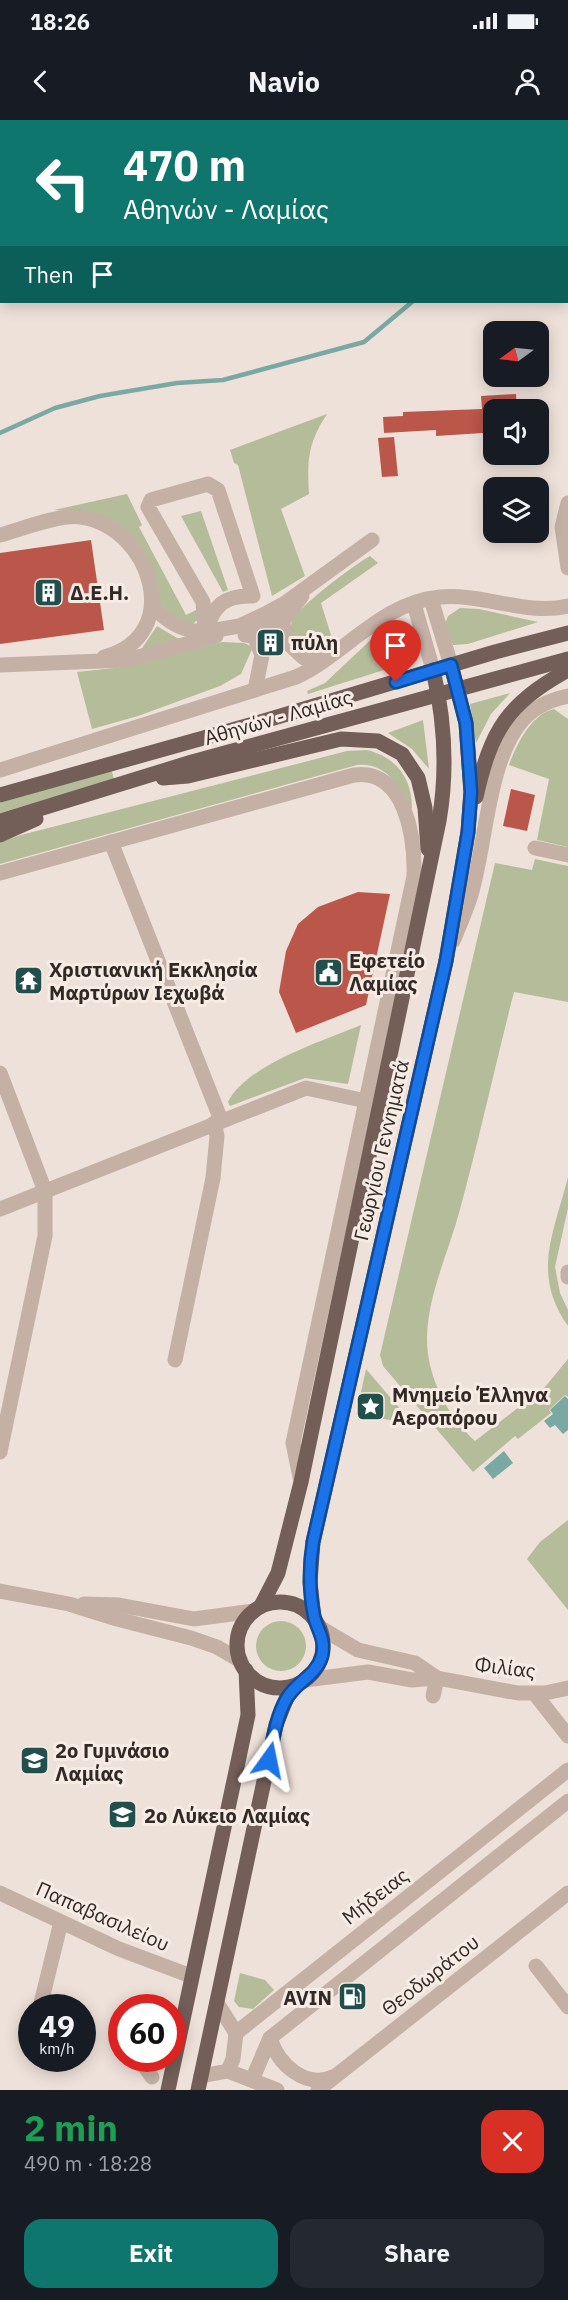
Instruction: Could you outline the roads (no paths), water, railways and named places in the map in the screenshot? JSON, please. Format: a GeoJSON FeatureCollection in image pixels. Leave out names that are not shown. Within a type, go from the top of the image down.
{"type":"FeatureCollection","features":[{"type":"Feature","properties":{"kind":"main road","name":"Αθηνών - Λαμίας"},"geometry":{"type":"LineString","coordinates":[[0,795],[568,633]]}},
{"type":"Feature","properties":{"kind":"main road","name":"Αθηνών - Λαμίας"},"geometry":{"type":"LineString","coordinates":[[0,821],[146,776],[568,659]]}},
{"type":"Feature","properties":{"kind":"main road","name":"Γεωργίου Γεννηματά"},"geometry":{"type":"LineString","coordinates":[[200,2083],[276,1725],[287,1696],[316,1669],[322,1656],[323,1641],[317,1623],[310,1582],[313,1542],[446,961],[468,832],[469,760],[466,723],[451,665]]}},
{"type":"Feature","properties":{"kind":"main road","name":"Γεωργίου Γεννηματά"},"geometry":{"type":"LineString","coordinates":[[168,2090],[248,1715],[239,1634],[244,1622],[258,1609],[278,1573],[301,1482],[428,882],[445,784],[444,740],[433,670]]}},
{"type":"Feature","properties":{"kind":"main road"},"geometry":{"type":"LineString","coordinates":[[468,832],[489,747],[500,725],[518,705],[568,670]]}},
{"type":"Feature","properties":{"kind":"main road"},"geometry":{"type":"LineString","coordinates":[[146,776],[188,776],[341,738],[378,741],[402,754],[418,778],[426,819],[428,882]]}},
{"type":"Feature","properties":{"kind":"main road"},"geometry":{"type":"LineString","coordinates":[[0,835],[99,790]]}},
{"type":"Feature","properties":{"kind":"main road"},"geometry":{"type":"LineString","coordinates":[[258,1609],[275,1602],[290,1603],[303,1609],[317,1623]]}},
{"type":"Feature","properties":{"kind":"main road"},"geometry":{"type":"LineString","coordinates":[[243,1666],[265,1685],[282,1688],[301,1682]]}},
{"type":"Feature","properties":{"kind":"street"},"geometry":{"type":"LineString","coordinates":[[208,484],[218,490],[253,596],[231,599],[219,604],[212,611],[205,632],[203,602],[148,507],[152,500],[208,484]]}},
{"type":"Feature","properties":{"kind":"street"},"geometry":{"type":"LineString","coordinates":[[568,502],[562,527],[568,568]]}},
{"type":"Feature","properties":{"kind":"street"},"geometry":{"type":"LineString","coordinates":[[0,535],[78,517],[100,522],[136,550],[146,569],[153,607],[147,623],[125,647],[113,654],[83,662]]}},
{"type":"Feature","properties":{"kind":"street"},"geometry":{"type":"LineString","coordinates":[[153,607],[165,619],[186,631],[205,632],[239,626],[311,584],[372,540]]}},
{"type":"Feature","properties":{"kind":"street"},"geometry":{"type":"LineString","coordinates":[[0,665],[128,660],[226,633],[254,636],[282,622],[311,584]]}},
{"type":"Feature","properties":{"kind":"street"},"geometry":{"type":"LineString","coordinates":[[0,770],[296,677],[330,656],[381,618],[414,603],[431,599],[467,597],[537,608],[568,606]]}},
{"type":"Feature","properties":{"kind":"street"},"geometry":{"type":"LineString","coordinates":[[431,599],[451,665]]}},
{"type":"Feature","properties":{"kind":"street"},"geometry":{"type":"LineString","coordinates":[[414,603],[433,670]]}},
{"type":"Feature","properties":{"kind":"street"},"geometry":{"type":"LineString","coordinates":[[258,617],[282,622]]}},
{"type":"Feature","properties":{"kind":"street"},"geometry":{"type":"LineString","coordinates":[[255,690],[262,655],[254,636],[258,617]]}},
{"type":"Feature","properties":{"kind":"street"},"geometry":{"type":"LineString","coordinates":[[282,622],[289,644],[297,654],[312,658],[330,656]]}},
{"type":"Feature","properties":{"kind":"street"},"geometry":{"type":"LineString","coordinates":[[446,961],[470,897],[498,771],[506,747],[520,723],[538,706],[568,696]]}},
{"type":"Feature","properties":{"kind":"street"},"geometry":{"type":"LineString","coordinates":[[0,873],[354,775],[371,775],[390,786],[399,799],[408,823],[414,876],[292,1443],[301,1482]]}},
{"type":"Feature","properties":{"kind":"street"},"geometry":{"type":"LineString","coordinates":[[111,842],[217,1121],[218,1136],[213,1178],[175,1360]]}},
{"type":"Feature","properties":{"kind":"street"},"geometry":{"type":"LineString","coordinates":[[535,848],[568,855]]}},
{"type":"Feature","properties":{"kind":"street"},"geometry":{"type":"LineString","coordinates":[[0,1073],[45,1191],[45,1236],[0,1452]]}},
{"type":"Feature","properties":{"kind":"street"},"geometry":{"type":"LineString","coordinates":[[0,1209],[217,1121],[309,1088],[366,1101]]}},
{"type":"Feature","properties":{"kind":"street"},"geometry":{"type":"LineString","coordinates":[[568,1272],[568,1277]]}},
{"type":"Feature","properties":{"kind":"street"},"geometry":{"type":"LineString","coordinates":[[0,1591],[69,1604],[191,1638],[217,1647],[243,1666]]}},
{"type":"Feature","properties":{"kind":"street"},"geometry":{"type":"LineString","coordinates":[[69,1604],[119,1605],[194,1619],[258,1609]]}},
{"type":"Feature","properties":{"kind":"street","name":"Φιλίας"},"geometry":{"type":"LineString","coordinates":[[317,1623],[343,1643],[371,1653],[415,1663],[437,1678]]}},
{"type":"Feature","properties":{"kind":"street","name":"Φιλίας"},"geometry":{"type":"LineString","coordinates":[[301,1682],[368,1672],[412,1680],[437,1678],[506,1692],[535,1694],[568,1688]]}},
{"type":"Feature","properties":{"kind":"street"},"geometry":{"type":"LineString","coordinates":[[434,1696],[437,1678]]}},
{"type":"Feature","properties":{"kind":"street"},"geometry":{"type":"LineString","coordinates":[[535,1694],[568,1736]]}},
{"type":"Feature","properties":{"kind":"street","name":"Μήδειας"},"geometry":{"type":"LineString","coordinates":[[237,2033],[426,1882],[565,1779]]}},
{"type":"Feature","properties":{"kind":"street"},"geometry":{"type":"LineString","coordinates":[[252,2080],[270,2038],[568,1801]]}},
{"type":"Feature","properties":{"kind":"street"},"geometry":{"type":"LineString","coordinates":[[426,1882],[441,1902]]}},
{"type":"Feature","properties":{"kind":"street","name":"Παπαβασιλείου"},"geometry":{"type":"LineString","coordinates":[[0,1893],[132,1954],[191,1976]]}},
{"type":"Feature","properties":{"kind":"street","name":"Θεοδωράτου"},"geometry":{"type":"LineString","coordinates":[[318,2090],[568,1893]]}},
{"type":"Feature","properties":{"kind":"street"},"geometry":{"type":"LineString","coordinates":[[42,1994],[61,1922]]}},
{"type":"Feature","properties":{"kind":"street"},"geometry":{"type":"LineString","coordinates":[[536,1966],[568,2007]]}},
{"type":"Feature","properties":{"kind":"street"},"geometry":{"type":"LineString","coordinates":[[217,2003],[237,2033],[233,2059],[228,2071]]}},
{"type":"Feature","properties":{"kind":"street"},"geometry":{"type":"LineString","coordinates":[[270,2038],[274,2052],[285,2065],[300,2074],[322,2082],[335,2077]]}},
{"type":"Feature","properties":{"kind":"street"},"geometry":{"type":"LineString","coordinates":[[200,2083],[228,2071],[277,2090]]}},
{"type":"Feature","properties":{"kind":"street"},"geometry":{"type":"LineString","coordinates":[[148,2072],[152,2077]]}},
{"type":"Feature","properties":{"kind":"water"},"geometry":{"type":"Polygon","coordinates":[[[565,1396],[568,1399],[568,1430],[563,1434],[555,1425],[550,1428],[544,1421],[553,1414],[550,1410],[565,1396]]]}},
{"type":"Feature","properties":{"kind":"water"},"geometry":{"type":"Polygon","coordinates":[[[504,1451],[513,1463],[493,1479],[484,1468],[504,1451]]]}},
{"type":"Feature","properties":{"kind":"waterway"},"geometry":{"type":"LineString","coordinates":[[0,433],[55,408],[100,396],[177,383],[223,380],[364,342],[411,303]]}},
{"type":"Feature","properties":{"kind":"place","name":"Δ.Ε.Η."},"geometry":{"type":"Point","coordinates":[49,592]}},
{"type":"Feature","properties":{"kind":"place","name":"πύλη"},"geometry":{"type":"Point","coordinates":[270,642]}},
{"type":"Feature","properties":{"kind":"place","name":"Εφετείο Λαμίας"},"geometry":{"type":"Point","coordinates":[328,972]}},
{"type":"Feature","properties":{"kind":"place","name":"Χριστιανική Εκκλησία Μαρτύρων Ιεχωβά"},"geometry":{"type":"Point","coordinates":[28,980]}},
{"type":"Feature","properties":{"kind":"place","name":"Μνημείο Έλληνα Αεροπόρου"},"geometry":{"type":"Point","coordinates":[371,1406]}},
{"type":"Feature","properties":{"kind":"place","name":"2ο Γυμνάσιο Λαμίας"},"geometry":{"type":"Point","coordinates":[34,1761]}},
{"type":"Feature","properties":{"kind":"place","name":"2ο Λύκειο Λαμίας"},"geometry":{"type":"Point","coordinates":[123,1815]}},
{"type":"Feature","properties":{"kind":"place","name":"AVIN"},"geometry":{"type":"Point","coordinates":[353,1997]}}]}
